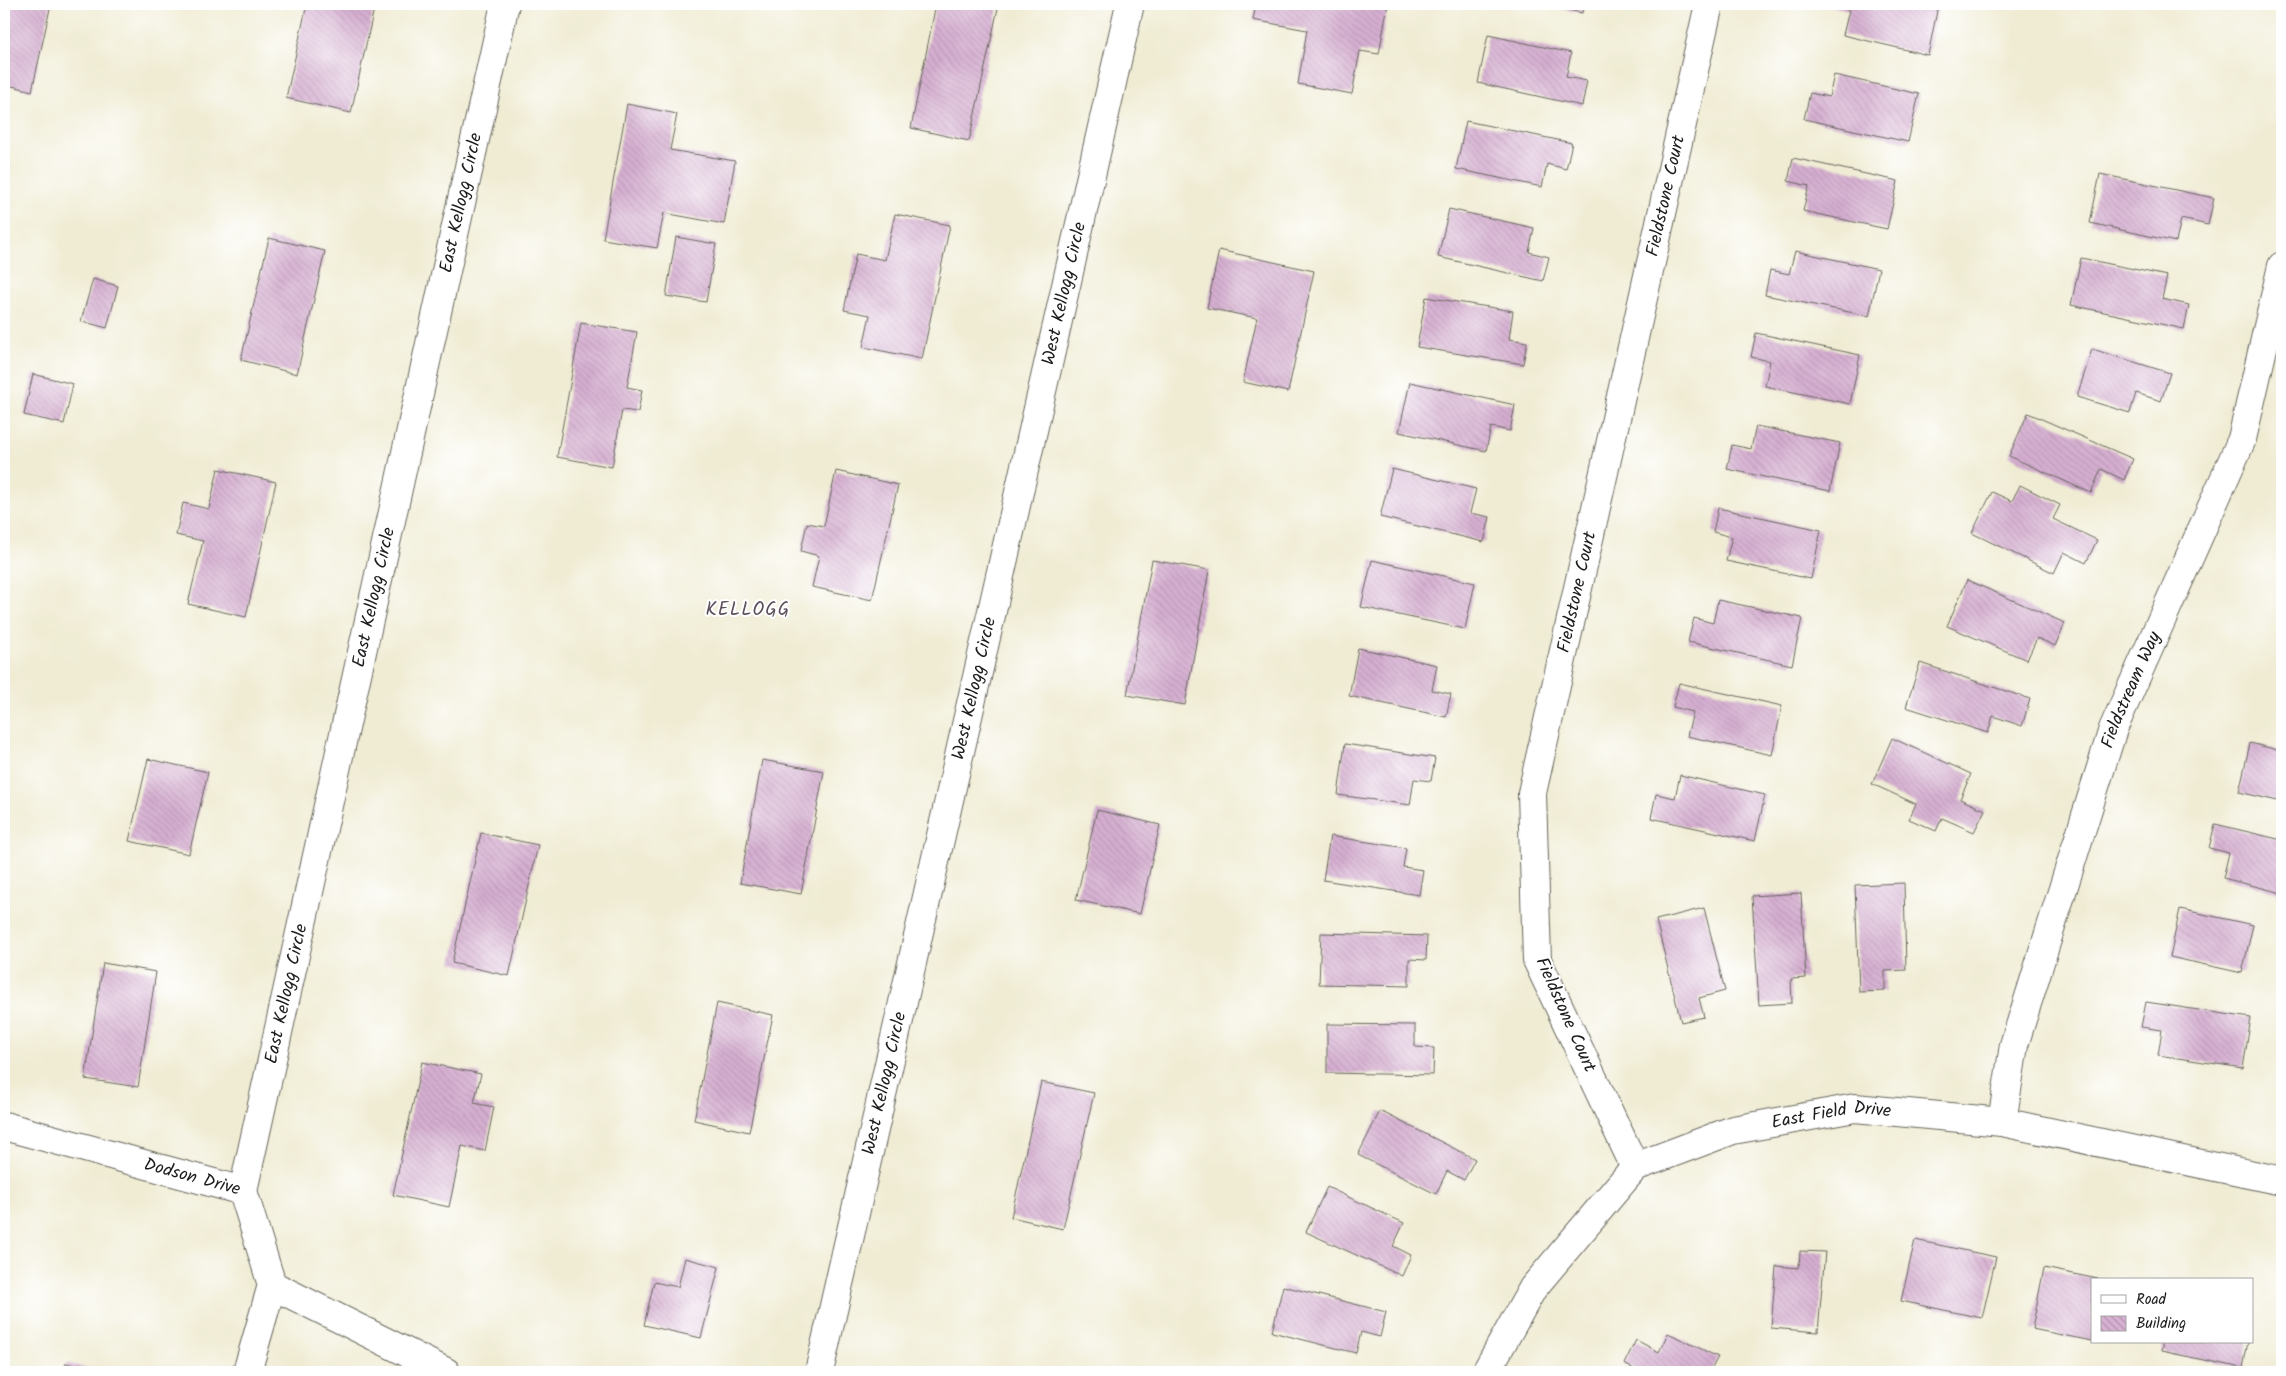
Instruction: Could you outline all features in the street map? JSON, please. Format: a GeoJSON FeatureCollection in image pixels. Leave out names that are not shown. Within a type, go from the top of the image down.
{"type":"FeatureCollection","features":[{"type":"Feature","properties":{"kind":"street","name":"East Kellogg Circle"},"geometry":{"type":"LineString","coordinates":[[243,1191],[505,4]]}},
{"type":"Feature","properties":{"kind":"street","name":"West Kellogg Circle"},"geometry":{"type":"LineString","coordinates":[[819,1372],[1130,4]]}},
{"type":"Feature","properties":{"kind":"street","name":"Fieldstone Court"},"geometry":{"type":"LineString","coordinates":[[1635,1166],[1537,960],[1532,793],[1709,4]]}},
{"type":"Feature","properties":{"kind":"street","name":"Fieldstream Way"},"geometry":{"type":"LineString","coordinates":[[2002,1122],[2014,1045],[2112,729],[2242,439],[2282,266]]}},
{"type":"Feature","properties":{"kind":"street","name":"East Field Drive"},"geometry":{"type":"LineString","coordinates":[[1635,1166],[1734,1130],[1855,1108],[2002,1122],[2282,1181]]}},
{"type":"Feature","properties":{"kind":"street","name":"Dodson Drive"},"geometry":{"type":"LineString","coordinates":[[4,1126],[243,1191],[272,1285]]}},
{"type":"Feature","properties":{"kind":"street"},"geometry":{"type":"LineString","coordinates":[[1486,1372],[1533,1288],[1635,1166]]}},
{"type":"Feature","properties":{"kind":"street"},"geometry":{"type":"LineString","coordinates":[[247,1372],[272,1285],[446,1372]]}},
{"type":"Feature","properties":{"kind":"building"},"geometry":{"type":"Polygon","coordinates":[[[4,4],[51,4],[32,91],[4,84],[4,4]]]}},
{"type":"Feature","properties":{"kind":"building"},"geometry":{"type":"Polygon","coordinates":[[[307,4],[375,4],[351,113],[286,98],[307,4]]]}},
{"type":"Feature","properties":{"kind":"building"},"geometry":{"type":"Polygon","coordinates":[[[936,4],[978,4],[998,8],[969,141],[911,128],[936,4]]]}},
{"type":"Feature","properties":{"kind":"building"},"geometry":{"type":"Polygon","coordinates":[[[1256,4],[1388,4],[1379,54],[1360,51],[1352,94],[1298,84],[1307,30],[1253,20],[1256,4]]]}},
{"type":"Feature","properties":{"kind":"building"},"geometry":{"type":"Polygon","coordinates":[[[1542,4],[1584,4],[1582,13],[1542,4]]]}},
{"type":"Feature","properties":{"kind":"building"},"geometry":{"type":"Polygon","coordinates":[[[1830,4],[1927,4],[1938,6],[1928,55],[1843,35],[1849,10],[1830,6],[1830,4]]]}},
{"type":"Feature","properties":{"kind":"building"},"geometry":{"type":"Polygon","coordinates":[[[1488,35],[1571,53],[1566,77],[1587,81],[1582,106],[1478,83],[1488,35]]]}},
{"type":"Feature","properties":{"kind":"building"},"geometry":{"type":"Polygon","coordinates":[[[1834,75],[1919,94],[1908,142],[1804,119],[1810,93],[1829,97],[1834,75]]]}},
{"type":"Feature","properties":{"kind":"building"},"geometry":{"type":"Polygon","coordinates":[[[627,104],[677,114],[670,150],[735,161],[724,224],[664,213],[657,248],[603,239],[627,104]]]}},
{"type":"Feature","properties":{"kind":"building"},"geometry":{"type":"Polygon","coordinates":[[[1466,121],[1572,143],[1566,169],[1547,164],[1542,187],[1456,169],[1466,121]]]}},
{"type":"Feature","properties":{"kind":"building"},"geometry":{"type":"Polygon","coordinates":[[[1793,158],[1898,181],[1887,229],[1803,211],[1809,186],[1788,181],[1793,158]]]}},
{"type":"Feature","properties":{"kind":"building"},"geometry":{"type":"Polygon","coordinates":[[[4,165],[10,167],[4,188],[4,165]]]}},
{"type":"Feature","properties":{"kind":"building"},"geometry":{"type":"Polygon","coordinates":[[[2100,174],[2214,198],[2208,225],[2181,219],[2176,242],[2090,223],[2100,174]]]}},
{"type":"Feature","properties":{"kind":"building"},"geometry":{"type":"Polygon","coordinates":[[[1449,209],[1534,228],[1529,252],[1549,257],[1543,281],[1438,257],[1449,209]]]}},
{"type":"Feature","properties":{"kind":"building"},"geometry":{"type":"Polygon","coordinates":[[[895,214],[950,225],[922,359],[863,347],[870,315],[844,310],[856,254],[885,260],[895,214]]]}},
{"type":"Feature","properties":{"kind":"building"},"geometry":{"type":"Polygon","coordinates":[[[676,237],[716,244],[706,302],[666,296],[676,237]]]}},
{"type":"Feature","properties":{"kind":"building"},"geometry":{"type":"Polygon","coordinates":[[[269,238],[325,251],[297,374],[241,360],[269,238]]]}},
{"type":"Feature","properties":{"kind":"building"},"geometry":{"type":"Polygon","coordinates":[[[1219,250],[1314,271],[1288,392],[1243,382],[1257,318],[1207,308],[1219,250]]]}},
{"type":"Feature","properties":{"kind":"building"},"geometry":{"type":"Polygon","coordinates":[[[1795,251],[1879,269],[1869,316],[1765,295],[1770,270],[1789,274],[1795,251]]]}},
{"type":"Feature","properties":{"kind":"building"},"geometry":{"type":"Polygon","coordinates":[[[2081,258],[2167,276],[2162,299],[2189,305],[2184,329],[2071,305],[2081,258]]]}},
{"type":"Feature","properties":{"kind":"building"},"geometry":{"type":"Polygon","coordinates":[[[93,279],[118,286],[107,328],[81,321],[93,279]]]}},
{"type":"Feature","properties":{"kind":"building"},"geometry":{"type":"Polygon","coordinates":[[[1426,297],[1513,311],[1509,339],[1527,342],[1523,364],[1417,347],[1426,297]]]}},
{"type":"Feature","properties":{"kind":"building"},"geometry":{"type":"Polygon","coordinates":[[[581,323],[637,332],[627,387],[642,390],[638,412],[622,410],[612,467],[557,457],[581,323]]]}},
{"type":"Feature","properties":{"kind":"building"},"geometry":{"type":"Polygon","coordinates":[[[1756,333],[1860,355],[1850,404],[1765,386],[1770,361],[1751,357],[1756,333]]]}},
{"type":"Feature","properties":{"kind":"building"},"geometry":{"type":"Polygon","coordinates":[[[2092,349],[2170,373],[2161,401],[2136,393],[2130,413],[2077,397],[2092,349]]]}},
{"type":"Feature","properties":{"kind":"building"},"geometry":{"type":"Polygon","coordinates":[[[33,374],[73,384],[64,424],[24,415],[33,374]]]}},
{"type":"Feature","properties":{"kind":"building"},"geometry":{"type":"Polygon","coordinates":[[[1410,382],[1515,405],[1510,431],[1491,427],[1486,451],[1399,432],[1410,382]]]}},
{"type":"Feature","properties":{"kind":"building"},"geometry":{"type":"Polygon","coordinates":[[[2028,413],[2133,459],[2124,480],[2101,469],[2091,493],[2009,456],[2028,413]]]}},
{"type":"Feature","properties":{"kind":"building"},"geometry":{"type":"Polygon","coordinates":[[[1756,426],[1840,443],[1830,491],[1727,469],[1732,445],[1751,449],[1756,426]]]}},
{"type":"Feature","properties":{"kind":"building"},"geometry":{"type":"Polygon","coordinates":[[[218,469],[276,482],[246,617],[188,604],[203,541],[176,535],[183,503],[209,509],[218,469]]]}},
{"type":"Feature","properties":{"kind":"building"},"geometry":{"type":"Polygon","coordinates":[[[1392,469],[1476,489],[1470,513],[1490,517],[1484,542],[1380,517],[1392,469]]]}},
{"type":"Feature","properties":{"kind":"building"},"geometry":{"type":"Polygon","coordinates":[[[836,471],[898,485],[872,600],[812,587],[819,556],[801,551],[807,523],[824,526],[836,471]]]}},
{"type":"Feature","properties":{"kind":"building"},"geometry":{"type":"Polygon","coordinates":[[[2020,485],[2060,505],[2053,519],[2097,540],[2086,563],[2064,552],[2054,573],[1972,533],[1992,492],[2012,501],[2020,485]]]}},
{"type":"Feature","properties":{"kind":"building"},"geometry":{"type":"Polygon","coordinates":[[[1718,508],[1821,530],[1811,579],[1726,561],[1732,537],[1713,532],[1718,508]]]}},
{"type":"Feature","properties":{"kind":"building"},"geometry":{"type":"Polygon","coordinates":[[[1152,560],[1209,570],[1185,705],[1127,695],[1152,560]]]}},
{"type":"Feature","properties":{"kind":"building"},"geometry":{"type":"Polygon","coordinates":[[[1372,560],[1475,583],[1465,629],[1361,607],[1372,560]]]}},
{"type":"Feature","properties":{"kind":"building"},"geometry":{"type":"Polygon","coordinates":[[[1967,580],[2065,623],[2055,646],[2037,638],[2027,660],[1947,626],[1967,580]]]}},
{"type":"Feature","properties":{"kind":"building"},"geometry":{"type":"Polygon","coordinates":[[[1718,600],[1802,618],[1792,665],[1688,642],[1694,618],[1713,623],[1718,600]]]}},
{"type":"Feature","properties":{"kind":"building"},"geometry":{"type":"Polygon","coordinates":[[[1358,648],[1437,665],[1432,690],[1451,694],[1446,717],[1349,696],[1358,648]]]}},
{"type":"Feature","properties":{"kind":"building"},"geometry":{"type":"Polygon","coordinates":[[[1920,663],[2030,699],[2022,726],[1993,716],[1988,733],[1906,707],[1920,663]]]}},
{"type":"Feature","properties":{"kind":"building"},"geometry":{"type":"Polygon","coordinates":[[[1679,683],[1782,706],[1772,755],[1687,736],[1693,712],[1673,707],[1679,683]]]}},
{"type":"Feature","properties":{"kind":"building"},"geometry":{"type":"Polygon","coordinates":[[[1892,738],[1971,774],[1960,799],[1985,810],[1974,832],[1942,818],[1936,831],[1909,819],[1916,804],[1872,784],[1892,738]]]}},
{"type":"Feature","properties":{"kind":"building"},"geometry":{"type":"Polygon","coordinates":[[[2250,743],[2282,751],[2282,802],[2239,792],[2250,743]]]}},
{"type":"Feature","properties":{"kind":"building"},"geometry":{"type":"Polygon","coordinates":[[[1345,744],[1435,758],[1431,781],[1414,779],[1410,805],[1338,795],[1345,744]]]}},
{"type":"Feature","properties":{"kind":"building"},"geometry":{"type":"Polygon","coordinates":[[[148,759],[208,772],[189,854],[129,841],[148,759]]]}},
{"type":"Feature","properties":{"kind":"building"},"geometry":{"type":"Polygon","coordinates":[[[762,760],[824,771],[801,894],[740,883],[762,760]]]}},
{"type":"Feature","properties":{"kind":"building"},"geometry":{"type":"Polygon","coordinates":[[[1680,775],[1765,795],[1755,841],[1651,818],[1656,794],[1675,798],[1680,775]]]}},
{"type":"Feature","properties":{"kind":"building"},"geometry":{"type":"Polygon","coordinates":[[[1097,810],[1160,825],[1140,914],[1076,900],[1097,810]]]}},
{"type":"Feature","properties":{"kind":"building"},"geometry":{"type":"Polygon","coordinates":[[[2215,824],[2282,840],[2282,893],[2223,878],[2229,853],[2209,848],[2215,824]]]}},
{"type":"Feature","properties":{"kind":"building"},"geometry":{"type":"Polygon","coordinates":[[[481,833],[538,845],[509,976],[452,963],[481,833]]]}},
{"type":"Feature","properties":{"kind":"building"},"geometry":{"type":"Polygon","coordinates":[[[1330,836],[1406,848],[1403,867],[1423,870],[1419,895],[1323,880],[1330,836]]]}},
{"type":"Feature","properties":{"kind":"building"},"geometry":{"type":"Polygon","coordinates":[[[1904,883],[1906,970],[1885,971],[1885,991],[1859,992],[1855,885],[1904,883]]]}},
{"type":"Feature","properties":{"kind":"building"},"geometry":{"type":"Polygon","coordinates":[[[1801,893],[1806,978],[1791,979],[1792,1003],[1759,1005],[1752,896],[1801,893]]]}},
{"type":"Feature","properties":{"kind":"building"},"geometry":{"type":"Polygon","coordinates":[[[1704,908],[1725,991],[1699,998],[1704,1017],[1681,1022],[1656,920],[1704,908]]]}},
{"type":"Feature","properties":{"kind":"building"},"geometry":{"type":"Polygon","coordinates":[[[2180,909],[2253,925],[2242,973],[2170,957],[2180,909]]]}},
{"type":"Feature","properties":{"kind":"building"},"geometry":{"type":"Polygon","coordinates":[[[1321,933],[1427,936],[1426,960],[1409,959],[1409,986],[1319,984],[1321,933]]]}},
{"type":"Feature","properties":{"kind":"building"},"geometry":{"type":"Polygon","coordinates":[[[103,963],[156,972],[138,1087],[85,1079],[103,963]]]}},
{"type":"Feature","properties":{"kind":"building"},"geometry":{"type":"Polygon","coordinates":[[[2146,1002],[2251,1018],[2243,1068],[2158,1055],[2162,1030],[2141,1027],[2146,1002]]]}},
{"type":"Feature","properties":{"kind":"building"},"geometry":{"type":"Polygon","coordinates":[[[717,1003],[773,1015],[749,1132],[694,1120],[717,1003]]]}},
{"type":"Feature","properties":{"kind":"building"},"geometry":{"type":"Polygon","coordinates":[[[1327,1024],[1415,1025],[1415,1047],[1434,1048],[1433,1075],[1327,1073],[1327,1024]]]}},
{"type":"Feature","properties":{"kind":"building"},"geometry":{"type":"Polygon","coordinates":[[[422,1062],[481,1074],[474,1103],[494,1107],[485,1151],[462,1146],[449,1207],[393,1195],[422,1062]]]}},
{"type":"Feature","properties":{"kind":"building"},"geometry":{"type":"Polygon","coordinates":[[[1041,1082],[1094,1093],[1063,1229],[1011,1217],[1041,1082]]]}},
{"type":"Feature","properties":{"kind":"building"},"geometry":{"type":"Polygon","coordinates":[[[1380,1111],[1475,1159],[1464,1180],[1447,1171],[1436,1194],[1358,1155],[1380,1111]]]}},
{"type":"Feature","properties":{"kind":"building"},"geometry":{"type":"Polygon","coordinates":[[[1327,1187],[1404,1223],[1393,1246],[1411,1255],[1402,1276],[1306,1232],[1327,1187]]]}},
{"type":"Feature","properties":{"kind":"building"},"geometry":{"type":"Polygon","coordinates":[[[1915,1240],[1996,1257],[1982,1318],[1901,1301],[1915,1240]]]}},
{"type":"Feature","properties":{"kind":"building"},"geometry":{"type":"Polygon","coordinates":[[[1800,1251],[1825,1252],[1818,1332],[1771,1328],[1776,1266],[1799,1268],[1800,1251]]]}},
{"type":"Feature","properties":{"kind":"building"},"geometry":{"type":"Polygon","coordinates":[[[685,1258],[719,1267],[701,1338],[644,1325],[654,1282],[678,1287],[685,1258]]]}},
{"type":"Feature","properties":{"kind":"building"},"geometry":{"type":"Polygon","coordinates":[[[2044,1268],[2093,1278],[2091,1278],[2091,1341],[2032,1329],[2044,1268]]]}},
{"type":"Feature","properties":{"kind":"building"},"geometry":{"type":"Polygon","coordinates":[[[1283,1286],[1386,1312],[1380,1337],[1361,1332],[1356,1353],[1272,1332],[1283,1286]]]}},
{"type":"Feature","properties":{"kind":"building"},"geometry":{"type":"Polygon","coordinates":[[[1668,1333],[1718,1357],[1710,1372],[1640,1372],[1624,1364],[1636,1340],[1659,1352],[1668,1333]]]}},
{"type":"Feature","properties":{"kind":"building"},"geometry":{"type":"Polygon","coordinates":[[[2163,1344],[2248,1344],[2243,1368],[2161,1351],[2163,1344]]]}},
{"type":"Feature","properties":{"kind":"building"},"geometry":{"type":"Polygon","coordinates":[[[66,1363],[101,1372],[64,1372],[66,1363]]]}},
{"type":"Feature","properties":{"kind":"district","name":"KELLOGG"},"geometry":{"type":"Point","coordinates":[748,610]}}]}
